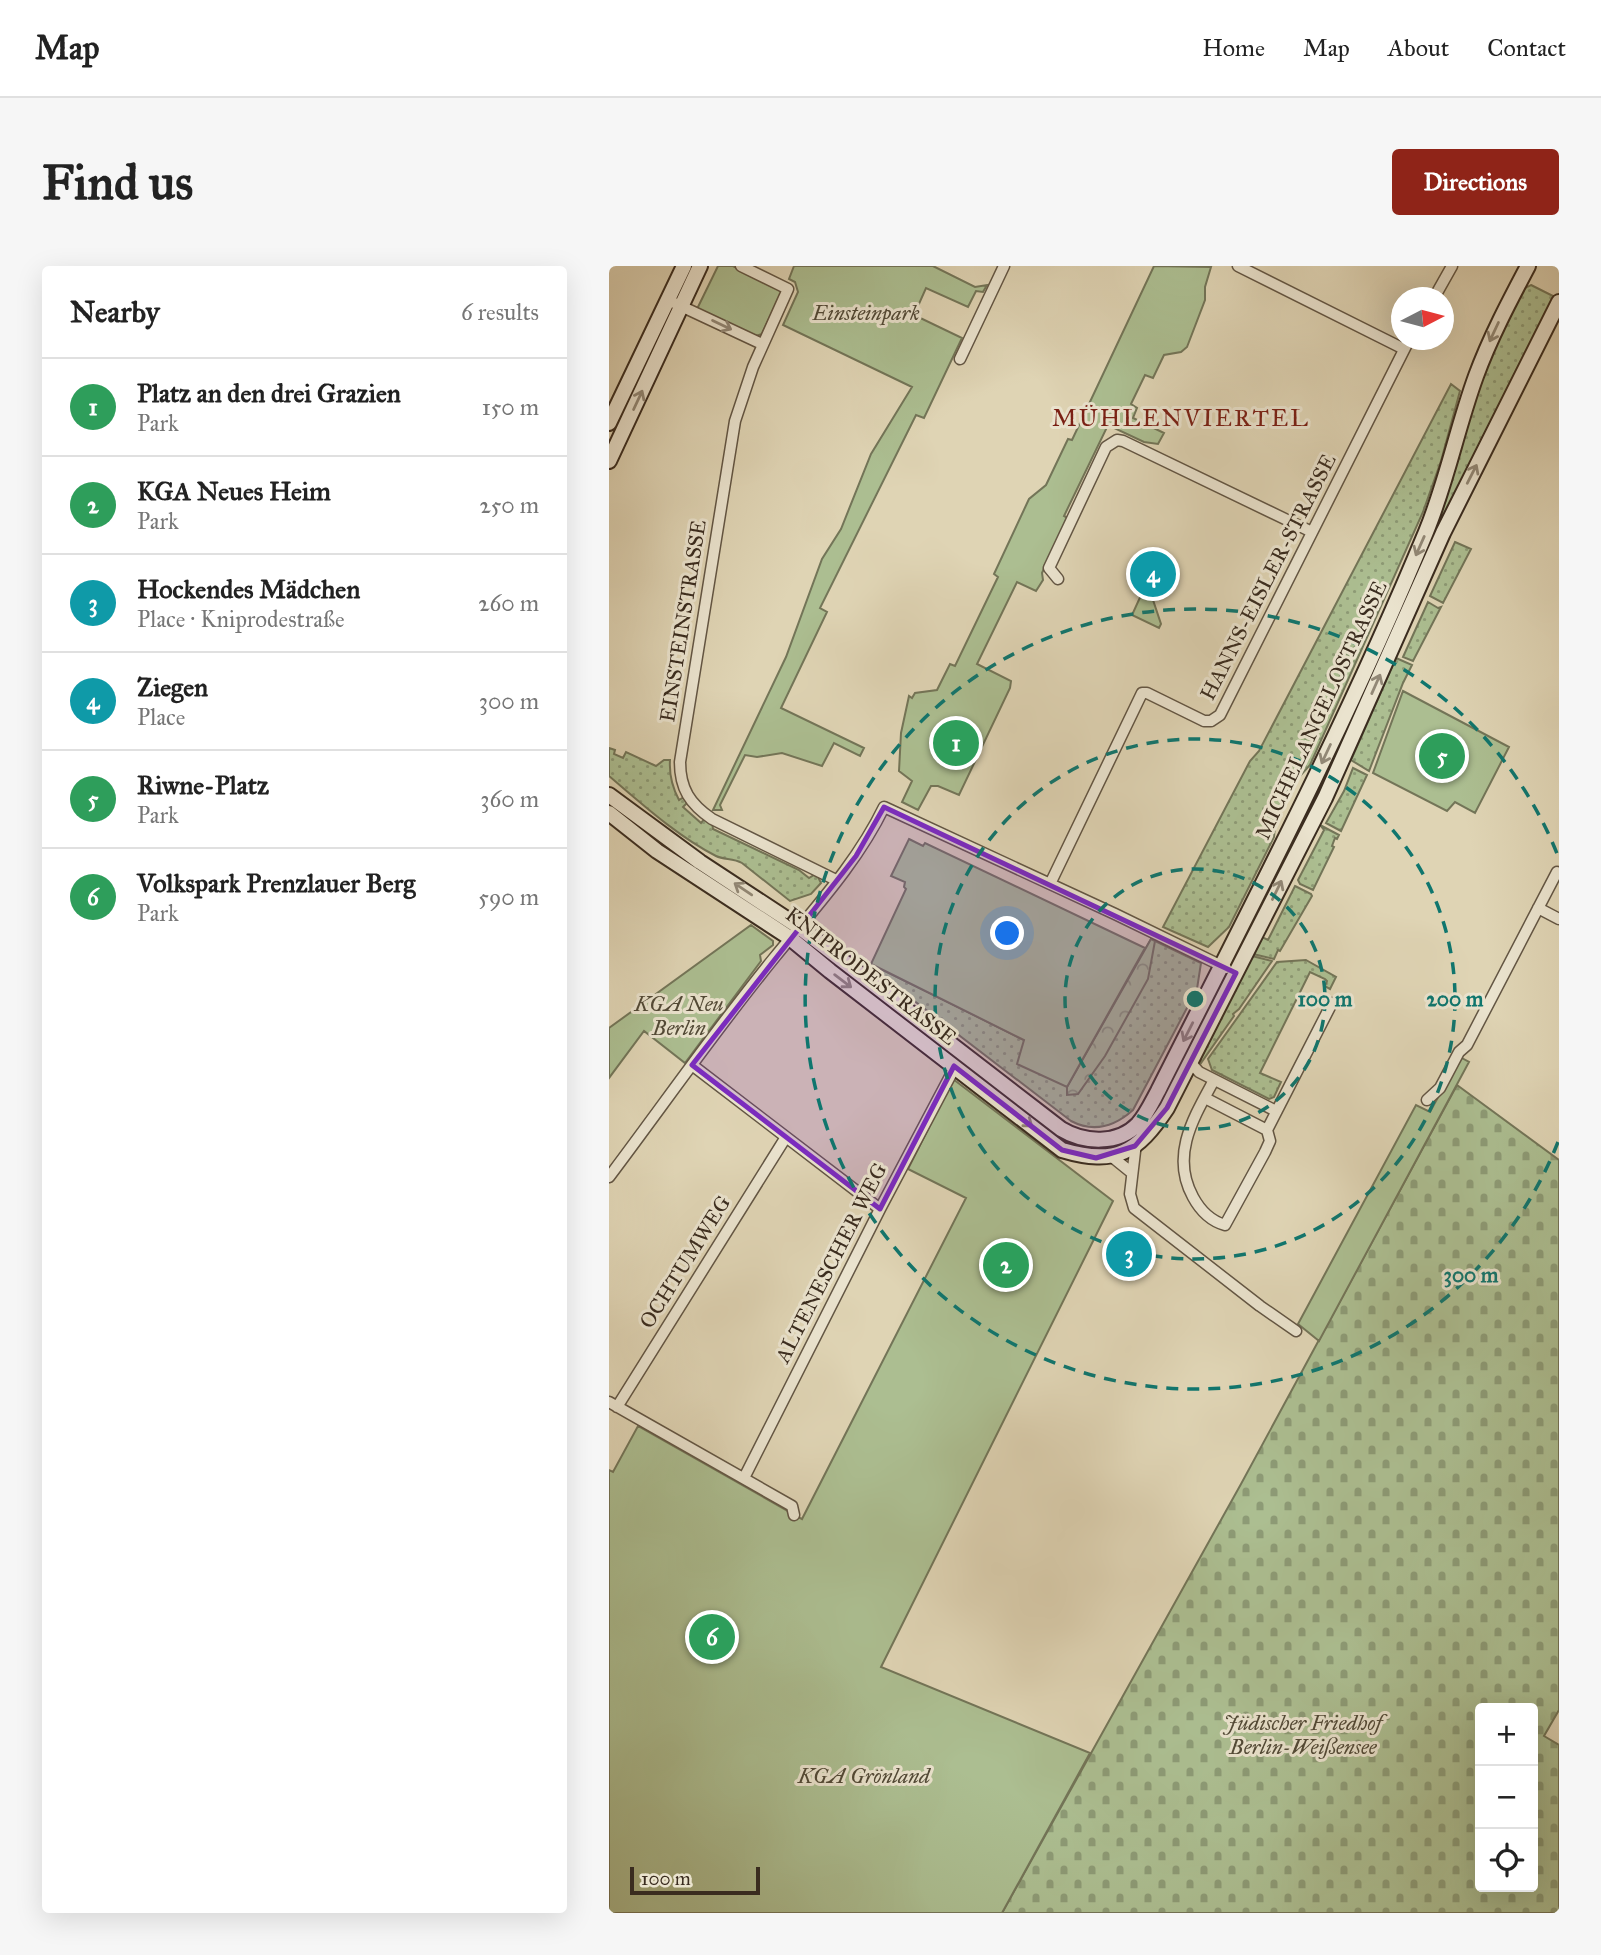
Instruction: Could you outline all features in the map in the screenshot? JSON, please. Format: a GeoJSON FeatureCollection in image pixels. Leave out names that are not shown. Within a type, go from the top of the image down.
{"type":"FeatureCollection","features":[{"type":"Feature","properties":{"kind":"main road"},"geometry":{"type":"LineString","coordinates":[[609,461],[675,303],[684,266]]}},
{"type":"Feature","properties":{"kind":"main road"},"geometry":{"type":"LineString","coordinates":[[609,423],[675,303],[700,266]]}},
{"type":"Feature","properties":{"kind":"main road","name":"MICHELANGELOSTRASSE"},"geometry":{"type":"LineString","coordinates":[[1137,1125],[1158,1091],[1312,786],[1426,533],[1448,475],[1477,374],[1523,268]]}},
{"type":"Feature","properties":{"kind":"main road","name":"MICHELANGELOSTRASSE"},"geometry":{"type":"LineString","coordinates":[[1135,1146],[1167,1108],[1329,790],[1449,521],[1559,302]]}},
{"type":"Feature","properties":{"kind":"main road","name":"KNIPRODESTRASSE"},"geometry":{"type":"LineString","coordinates":[[609,795],[1061,1129],[1076,1137],[1109,1139],[1137,1125]]}},
{"type":"Feature","properties":{"kind":"main road","name":"KNIPRODESTRASSE"},"geometry":{"type":"LineString","coordinates":[[609,813],[657,851],[795,933],[829,971],[1062,1150],[1082,1156],[1111,1156],[1135,1146]]}},
{"type":"Feature","properties":{"kind":"street","name":"EINSTEINSTRASSE"},"geometry":{"type":"LineString","coordinates":[[741,266],[788,289],[762,344],[735,421],[680,762],[680,778],[687,797],[712,819],[836,880]]}},
{"type":"Feature","properties":{"kind":"street"},"geometry":{"type":"LineString","coordinates":[[960,359],[1004,266]]}},
{"type":"Feature","properties":{"kind":"street"},"geometry":{"type":"LineString","coordinates":[[1238,266],[1391,337]]}},
{"type":"Feature","properties":{"kind":"street"},"geometry":{"type":"LineString","coordinates":[[1440,287],[1452,266]]}},
{"type":"Feature","properties":{"kind":"street"},"geometry":{"type":"LineString","coordinates":[[675,303],[762,344]]}},
{"type":"Feature","properties":{"kind":"street","name":"HANNS-EISLER-STRASSE"},"geometry":{"type":"LineString","coordinates":[[1050,884],[1142,693],[1204,721],[1211,721],[1220,715],[1404,350]]}},
{"type":"Feature","properties":{"kind":"street"},"geometry":{"type":"LineString","coordinates":[[1058,579],[1049,568],[1106,447],[1117,440],[1123,440],[1312,532]]}},
{"type":"Feature","properties":{"kind":"street"},"geometry":{"type":"LineString","coordinates":[[609,1177],[872,832],[884,807],[1236,973]]}},
{"type":"Feature","properties":{"kind":"street"},"geometry":{"type":"LineString","coordinates":[[1427,1100],[1440,1088],[1459,1052],[1467,1045],[1557,872]]}},
{"type":"Feature","properties":{"kind":"street"},"geometry":{"type":"LineString","coordinates":[[1538,908],[1559,919]]}},
{"type":"Feature","properties":{"kind":"street"},"geometry":{"type":"LineString","coordinates":[[1215,1080],[1185,1139],[1184,1177],[1201,1209],[1225,1225],[1265,1152],[1270,1141],[1267,1130],[1332,1003]]}},
{"type":"Feature","properties":{"kind":"street"},"geometry":{"type":"LineString","coordinates":[[1191,1063],[1199,1072],[1276,1111]]}},
{"type":"Feature","properties":{"kind":"street"},"geometry":{"type":"LineString","coordinates":[[692,1066],[880,1209]]}},
{"type":"Feature","properties":{"kind":"street","name":"ALTENESCHER WEG"},"geometry":{"type":"LineString","coordinates":[[744,1478],[955,1067]]}},
{"type":"Feature","properties":{"kind":"street"},"geometry":{"type":"LineString","coordinates":[[1205,1098],[1267,1130]]}},
{"type":"Feature","properties":{"kind":"street"},"geometry":{"type":"LineString","coordinates":[[1137,1125],[1130,1194],[1133,1208],[1296,1331]]}},
{"type":"Feature","properties":{"kind":"street","name":"OCHTUMWEG"},"geometry":{"type":"LineString","coordinates":[[613,1404],[786,1137]]}},
{"type":"Feature","properties":{"kind":"street"},"geometry":{"type":"LineString","coordinates":[[1111,1156],[1132,1172]]}},
{"type":"Feature","properties":{"kind":"street"},"geometry":{"type":"LineString","coordinates":[[613,1404],[792,1506],[794,1515]]}},
{"type":"Feature","properties":{"kind":"highlighted area"},"geometry":{"type":"Polygon","coordinates":[[[884,807],[1236,973],[1167,1108],[1135,1146],[1096,1158],[1062,1150],[954,1066],[880,1209],[692,1065],[856,856],[884,807]]]}},
{"type":"Feature","properties":{"kind":"green space"},"geometry":{"type":"Polygon","coordinates":[[[718,266],[733,266],[780,290],[762,334],[756,336],[697,309],[718,266]]]}},
{"type":"Feature","properties":{"kind":"green space","name":"Einsteinpark"},"geometry":{"type":"Polygon","coordinates":[[[794,266],[933,266],[975,287],[987,285],[983,292],[976,291],[968,307],[926,288],[914,315],[962,338],[924,418],[916,415],[820,608],[827,612],[781,708],[864,748],[860,756],[834,743],[822,766],[782,753],[757,757],[745,755],[720,805],[722,810],[713,810],[786,657],[822,559],[841,529],[871,454],[912,387],[783,325],[798,292],[795,282],[789,279],[794,266]]]}},
{"type":"Feature","properties":{"kind":"green space"},"geometry":{"type":"Polygon","coordinates":[[[1154,266],[1211,267],[1205,287],[1205,300],[1187,347],[1181,352],[1164,355],[1153,378],[1145,375],[1131,404],[1137,408],[1133,418],[1164,433],[1158,444],[1144,442],[1108,425],[1064,516],[1068,518],[1042,573],[1043,580],[1036,591],[1017,582],[977,664],[1011,681],[959,795],[938,786],[931,786],[918,810],[902,802],[912,781],[899,771],[901,733],[909,696],[912,698],[915,693],[937,690],[950,664],[955,666],[998,577],[994,574],[1029,499],[1046,485],[1068,439],[1072,440],[1154,266]]]}},
{"type":"Feature","properties":{"kind":"green space"},"geometry":{"type":"Polygon","coordinates":[[[1531,285],[1555,297],[1414,589],[1408,585],[1476,390],[1521,290],[1531,285]]]}},
{"type":"Feature","properties":{"kind":"green space"},"geometry":{"type":"Polygon","coordinates":[[[1451,384],[1460,391],[1441,461],[1423,512],[1310,765],[1290,787],[1276,814],[1274,837],[1229,927],[1208,947],[1163,927],[1250,761],[1259,751],[1451,384]]]}},
{"type":"Feature","properties":{"kind":"green space"},"geometry":{"type":"Polygon","coordinates":[[[1455,542],[1471,549],[1443,603],[1430,596],[1455,542]]]}},
{"type":"Feature","properties":{"kind":"green space"},"geometry":{"type":"Polygon","coordinates":[[[1142,593],[1152,597],[1161,624],[1159,628],[1132,615],[1142,593]]]}},
{"type":"Feature","properties":{"kind":"green space"},"geometry":{"type":"Polygon","coordinates":[[[1428,602],[1441,607],[1413,661],[1403,657],[1428,602]]]}},
{"type":"Feature","properties":{"kind":"green space"},"geometry":{"type":"Polygon","coordinates":[[[1396,658],[1412,665],[1369,771],[1351,760],[1396,658]]]}},
{"type":"Feature","properties":{"kind":"green space"},"geometry":{"type":"Polygon","coordinates":[[[1403,691],[1509,747],[1475,813],[1455,802],[1447,811],[1373,773],[1403,691]]]}},
{"type":"Feature","properties":{"kind":"green space"},"geometry":{"type":"Polygon","coordinates":[[[609,748],[623,758],[626,752],[656,766],[664,760],[670,760],[673,786],[679,800],[684,797],[688,802],[683,807],[701,823],[705,818],[712,822],[713,829],[799,870],[809,878],[814,875],[818,877],[821,883],[811,894],[790,901],[742,863],[716,856],[687,839],[609,776],[609,748]]]}},
{"type":"Feature","properties":{"kind":"green space"},"geometry":{"type":"Polygon","coordinates":[[[1353,768],[1367,775],[1341,831],[1326,823],[1353,768]]]}},
{"type":"Feature","properties":{"kind":"green space"},"geometry":{"type":"Polygon","coordinates":[[[1320,825],[1339,835],[1335,838],[1334,847],[1313,890],[1300,884],[1298,880],[1324,830],[1320,825]]]}},
{"type":"Feature","properties":{"kind":"green space"},"geometry":{"type":"Polygon","coordinates":[[[909,839],[923,846],[925,843],[1145,948],[1067,1087],[1017,1064],[1024,1040],[871,964],[906,889],[905,882],[891,876],[909,839]]]}},
{"type":"Feature","properties":{"kind":"green space"},"geometry":{"type":"Polygon","coordinates":[[[1295,886],[1312,896],[1280,951],[1278,950],[1274,959],[1253,954],[1262,937],[1268,940],[1295,886]]]}},
{"type":"Feature","properties":{"kind":"green space","name":"KGA Neu Berlin"},"geometry":{"type":"Polygon","coordinates":[[[751,925],[773,941],[773,945],[760,955],[761,961],[685,1063],[644,1031],[609,1078],[609,1028],[751,925]]]}},
{"type":"Feature","properties":{"kind":"green space"},"geometry":{"type":"Polygon","coordinates":[[[1151,939],[1201,963],[1197,989],[1133,1110],[1119,1121],[1096,1127],[1071,1121],[870,967],[871,964],[1024,1040],[1067,1086],[1151,939]]]}},
{"type":"Feature","properties":{"kind":"green space"},"geometry":{"type":"Polygon","coordinates":[[[1151,939],[1155,941],[1148,979],[1105,1056],[1078,1094],[1067,1095],[1067,1087],[1151,939]]]}},
{"type":"Feature","properties":{"kind":"green space"},"geometry":{"type":"Polygon","coordinates":[[[821,953],[1057,1132],[1135,1134],[1131,1143],[1113,1149],[1098,1150],[1064,1144],[819,956],[821,953]]]}},
{"type":"Feature","properties":{"kind":"green space"},"geometry":{"type":"Polygon","coordinates":[[[1252,956],[1272,961],[1201,1063],[1201,1058],[1252,956]]]}},
{"type":"Feature","properties":{"kind":"green space"},"geometry":{"type":"Polygon","coordinates":[[[1306,960],[1336,977],[1330,989],[1325,986],[1325,979],[1310,972],[1260,1073],[1281,1082],[1274,1097],[1269,1099],[1212,1070],[1208,1059],[1277,962],[1306,960]]]}},
{"type":"Feature","properties":{"kind":"green space"},"geometry":{"type":"Polygon","coordinates":[[[1460,1057],[1469,1062],[1319,1341],[1298,1324],[1416,1105],[1430,1112],[1460,1057]]]}},
{"type":"Feature","properties":{"kind":"green space","name":"KGA Grönland"},"geometry":{"type":"Polygon","coordinates":[[[953,1079],[1113,1201],[881,1667],[1090,1753],[1002,1913],[609,1913],[609,1470],[613,1472],[638,1426],[802,1519],[966,1198],[908,1169],[953,1079]]]}},
{"type":"Feature","properties":{"kind":"green space","name":"Jüdischer Friedhof Berlin-Weißensee"},"geometry":{"type":"Polygon","coordinates":[[[1457,1085],[1559,1160],[1559,1710],[1544,1736],[1559,1745],[1559,1913],[1002,1913],[1241,1484],[1457,1085]]]}},
{"type":"Feature","properties":{"kind":"place","name":"Ziegen"},"geometry":{"type":"Point","coordinates":[1153,574]}},
{"type":"Feature","properties":{"kind":"place","name":"Platz an den drei Grazien"},"geometry":{"type":"Point","coordinates":[956,743]}},
{"type":"Feature","properties":{"kind":"place","name":"Riwne-Platz"},"geometry":{"type":"Point","coordinates":[1442,756]}},
{"type":"Feature","properties":{"kind":"place","name":"Hockendes Mädchen"},"geometry":{"type":"Point","coordinates":[1129,1254]}},
{"type":"Feature","properties":{"kind":"place","name":"KGA Neues Heim"},"geometry":{"type":"Point","coordinates":[1006,1265]}},
{"type":"Feature","properties":{"kind":"place","name":"Volkspark Prenzlauer Berg"},"geometry":{"type":"Point","coordinates":[712,1637]}},
{"type":"Feature","properties":{"kind":"district","name":"MÜHLENVIERTEL"},"geometry":{"type":"Point","coordinates":[1181,418]}}]}
